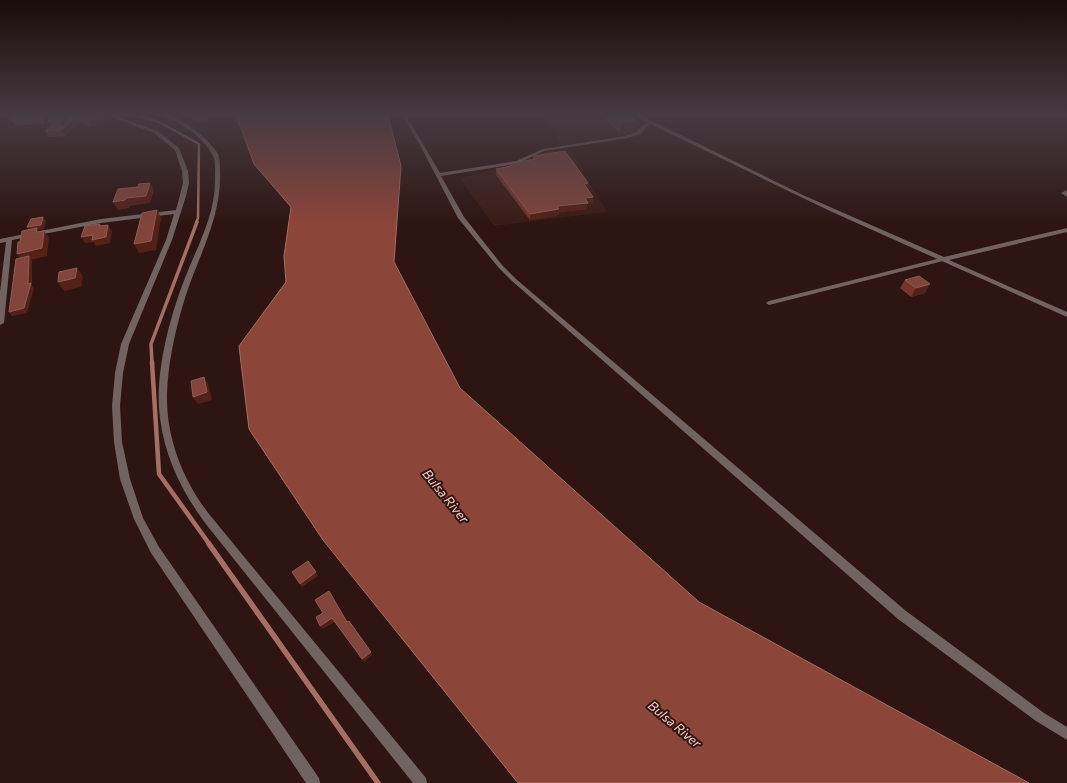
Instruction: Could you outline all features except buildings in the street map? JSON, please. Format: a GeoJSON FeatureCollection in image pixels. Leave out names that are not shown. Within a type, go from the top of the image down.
{"type":"FeatureCollection","features":[{"type":"Feature","properties":{"kind":"street"},"geometry":{"type":"LineString","coordinates":[[178,152],[185,172],[186,183],[169,240],[125,344],[119,373],[116,406],[118,442],[125,479],[139,519],[155,550],[314,783]]}},
{"type":"Feature","properties":{"kind":"street"},"geometry":{"type":"LineString","coordinates":[[212,152],[215,155],[219,179],[215,204],[200,250],[178,308],[168,353],[164,380],[163,408],[168,437],[175,463],[189,493],[212,525],[421,783]]}},
{"type":"Feature","properties":{"kind":"street"},"geometry":{"type":"LineString","coordinates":[[425,152],[461,218],[500,266],[514,280],[902,615],[1040,718],[1067,734]]}},
{"type":"Feature","properties":{"kind":"street"},"geometry":{"type":"LineString","coordinates":[[438,175],[517,162],[540,152]]}},
{"type":"Feature","properties":{"kind":"street"},"geometry":{"type":"LineString","coordinates":[[710,152],[792,191],[1067,315]]}},
{"type":"Feature","properties":{"kind":"street"},"geometry":{"type":"LineString","coordinates":[[0,242],[101,221],[177,212]]}},
{"type":"Feature","properties":{"kind":"street"},"geometry":{"type":"LineString","coordinates":[[770,303],[1067,230]]}},
{"type":"Feature","properties":{"kind":"street"},"geometry":{"type":"LineString","coordinates":[[0,323],[9,240]]}},
{"type":"Feature","properties":{"kind":"shaded area"},"geometry":{"type":"Polygon","coordinates":[[[570,152],[607,212],[494,226],[460,178],[530,160],[540,153],[570,152]]]}},
{"type":"Feature","properties":{"kind":"water","name":"Bulsa River"},"geometry":{"type":"Polygon","coordinates":[[[249,152],[397,152],[401,166],[394,262],[460,388],[699,602],[1029,783],[518,783],[323,540],[249,429],[239,346],[286,282],[284,256],[291,207],[254,164],[249,152]]]}},
{"type":"Feature","properties":{"kind":"waterway"},"geometry":{"type":"LineString","coordinates":[[196,223],[198,218],[199,152]]}},
{"type":"Feature","properties":{"kind":"waterway"},"geometry":{"type":"LineString","coordinates":[[152,363],[151,344],[197,222]]}},
{"type":"Feature","properties":{"kind":"waterway"},"geometry":{"type":"LineString","coordinates":[[152,362],[159,474],[210,545]]}},
{"type":"Feature","properties":{"kind":"waterway"},"geometry":{"type":"LineString","coordinates":[[209,544],[378,783]]}}]}
